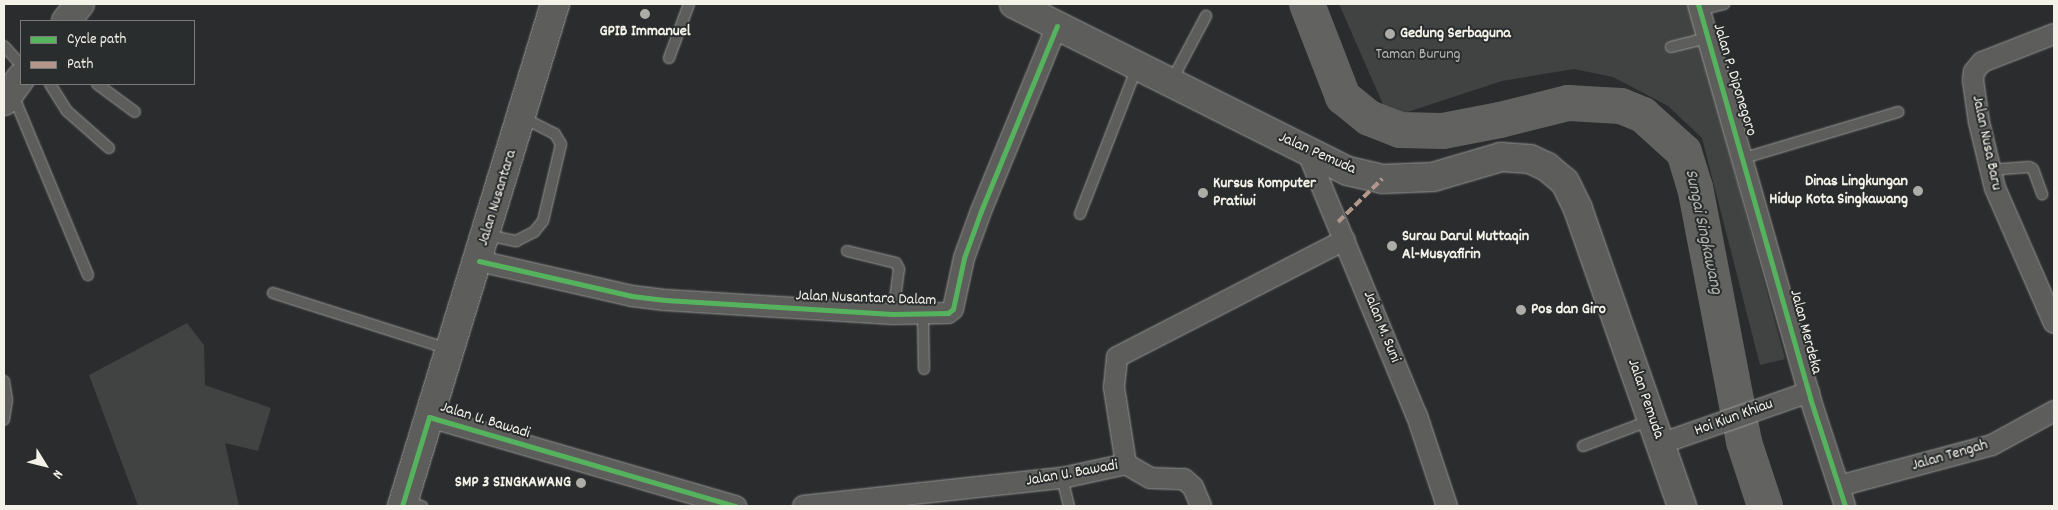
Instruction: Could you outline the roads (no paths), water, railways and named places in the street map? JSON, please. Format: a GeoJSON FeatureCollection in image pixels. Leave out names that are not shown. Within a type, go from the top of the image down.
{"type":"FeatureCollection","features":[{"type":"Feature","properties":{"kind":"main road"},"geometry":{"type":"LineString","coordinates":[[67,20],[80,4]]}},
{"type":"Feature","properties":{"kind":"main road","name":"Jalan Nusantara"},"geometry":{"type":"LineString","coordinates":[[409,504],[430,417],[487,235],[555,4]]}},
{"type":"Feature","properties":{"kind":"main road","name":"Jalan Pemuda"},"geometry":{"type":"LineString","coordinates":[[1014,4],[1348,171],[1382,180],[1433,177],[1501,157],[1530,159],[1547,167],[1565,182],[1578,209],[1665,434],[1682,506]]}},
{"type":"Feature","properties":{"kind":"street","name":"Jalan P. Diponegoro"},"geometry":{"type":"LineString","coordinates":[[1699,7],[1745,161]]}},
{"type":"Feature","properties":{"kind":"street","name":"Jalan Nusantara Dalam"},"geometry":{"type":"LineString","coordinates":[[479,261],[632,296],[893,314],[941,315],[953,309],[964,258],[981,211],[1057,26]]}},
{"type":"Feature","properties":{"kind":"street","name":"Jalan Nusa Baru"},"geometry":{"type":"LineString","coordinates":[[2054,34],[1982,62],[1974,72],[1979,122],[1989,170],[2003,210],[2054,323]]}},
{"type":"Feature","properties":{"kind":"street","name":"Jalan M. Suni"},"geometry":{"type":"LineString","coordinates":[[1307,151],[1417,416],[1447,506]]}},
{"type":"Feature","properties":{"kind":"street","name":"Jalan Merdeka"},"geometry":{"type":"LineString","coordinates":[[1745,161],[1809,392],[1845,506]]}},
{"type":"Feature","properties":{"kind":"street","name":"Jalan U. Bawadi"},"geometry":{"type":"LineString","coordinates":[[803,506],[929,500],[1062,478],[1126,464],[1114,387],[1117,357],[1345,240]]}},
{"type":"Feature","properties":{"kind":"street","name":"Hoi Kiun Khiau"},"geometry":{"type":"LineString","coordinates":[[1665,434],[1809,392]]}},
{"type":"Feature","properties":{"kind":"street","name":"Jalan Tengah"},"geometry":{"type":"LineString","coordinates":[[1839,486],[1992,445],[2054,411]]}},
{"type":"Feature","properties":{"kind":"street","name":"Jalan U. Bawadi"},"geometry":{"type":"LineString","coordinates":[[430,417],[726,506]]}},
{"type":"Feature","properties":{"kind":"street"},"geometry":{"type":"LineString","coordinates":[[1126,464],[1150,478],[1184,478],[1193,487],[1201,506]]}},
{"type":"Feature","properties":{"kind":"lane"},"geometry":{"type":"LineString","coordinates":[[669,58],[689,4]]}},
{"type":"Feature","properties":{"kind":"lane"},"geometry":{"type":"LineString","coordinates":[[1699,7],[1724,4]]}},
{"type":"Feature","properties":{"kind":"lane"},"geometry":{"type":"LineString","coordinates":[[1171,83],[1206,16]]}},
{"type":"Feature","properties":{"kind":"lane"},"geometry":{"type":"LineString","coordinates":[[1671,47],[1708,38]]}},
{"type":"Feature","properties":{"kind":"lane"},"geometry":{"type":"LineString","coordinates":[[4,46],[20,64]]}},
{"type":"Feature","properties":{"kind":"lane"},"geometry":{"type":"LineString","coordinates":[[1080,214],[1137,66]]}},
{"type":"Feature","properties":{"kind":"lane"},"geometry":{"type":"LineString","coordinates":[[51,85],[67,111],[109,148]]}},
{"type":"Feature","properties":{"kind":"lane"},"geometry":{"type":"LineString","coordinates":[[98,85],[135,112]]}},
{"type":"Feature","properties":{"kind":"lane"},"geometry":{"type":"LineString","coordinates":[[12,90],[88,275]]}},
{"type":"Feature","properties":{"kind":"lane"},"geometry":{"type":"LineString","coordinates":[[1745,161],[1898,112]]}},
{"type":"Feature","properties":{"kind":"lane"},"geometry":{"type":"LineString","coordinates":[[487,235],[516,241],[534,232],[543,221],[561,144],[555,134],[522,117]]}},
{"type":"Feature","properties":{"kind":"lane"},"geometry":{"type":"LineString","coordinates":[[1989,170],[2029,167],[2033,169],[2042,194]]}},
{"type":"Feature","properties":{"kind":"lane"},"geometry":{"type":"LineString","coordinates":[[847,251],[896,263],[899,269],[893,314]]}},
{"type":"Feature","properties":{"kind":"lane"},"geometry":{"type":"LineString","coordinates":[[273,293],[450,349]]}},
{"type":"Feature","properties":{"kind":"lane"},"geometry":{"type":"LineString","coordinates":[[923,314],[924,369]]}},
{"type":"Feature","properties":{"kind":"lane"},"geometry":{"type":"LineString","coordinates":[[4,381],[7,400],[4,420]]}},
{"type":"Feature","properties":{"kind":"lane"},"geometry":{"type":"LineString","coordinates":[[1582,446],[1665,434]]}},
{"type":"Feature","properties":{"kind":"lane"},"geometry":{"type":"LineString","coordinates":[[1062,478],[1069,506]]}},
{"type":"Feature","properties":{"kind":"waterway","name":"Sungai Singkawang"},"geometry":{"type":"LineString","coordinates":[[1307,4],[1343,97],[1369,118],[1400,130],[1443,131],[1500,120],[1568,103],[1621,106],[1643,115],[1684,152],[1695,187],[1744,442],[1765,506]]}},
{"type":"Feature","properties":{"kind":"place","name":"GPIB Immanuel"},"geometry":{"type":"Point","coordinates":[645,14]}},
{"type":"Feature","properties":{"kind":"place","name":"Gedung Serbaguna"},"geometry":{"type":"Point","coordinates":[1390,34]}},
{"type":"Feature","properties":{"kind":"place","name":"Dinas Lingkungan Hidup Kota Singkawang"},"geometry":{"type":"Point","coordinates":[1918,191]}},
{"type":"Feature","properties":{"kind":"place","name":"Kursus Komputer Pratiwi"},"geometry":{"type":"Point","coordinates":[1203,193]}},
{"type":"Feature","properties":{"kind":"place","name":"Surau Darul Muttaqin Al-Musyafirin"},"geometry":{"type":"Point","coordinates":[1392,246]}},
{"type":"Feature","properties":{"kind":"place","name":"Pos dan Giro"},"geometry":{"type":"Point","coordinates":[1521,310]}},
{"type":"Feature","properties":{"kind":"place","name":"SMP 3 SINGKAWANG"},"geometry":{"type":"Point","coordinates":[581,483]}},
{"type":"Feature","properties":{"kind":"park label","name":"Taman Burung"},"geometry":{"type":"Point","coordinates":[1418,55]}}]}
